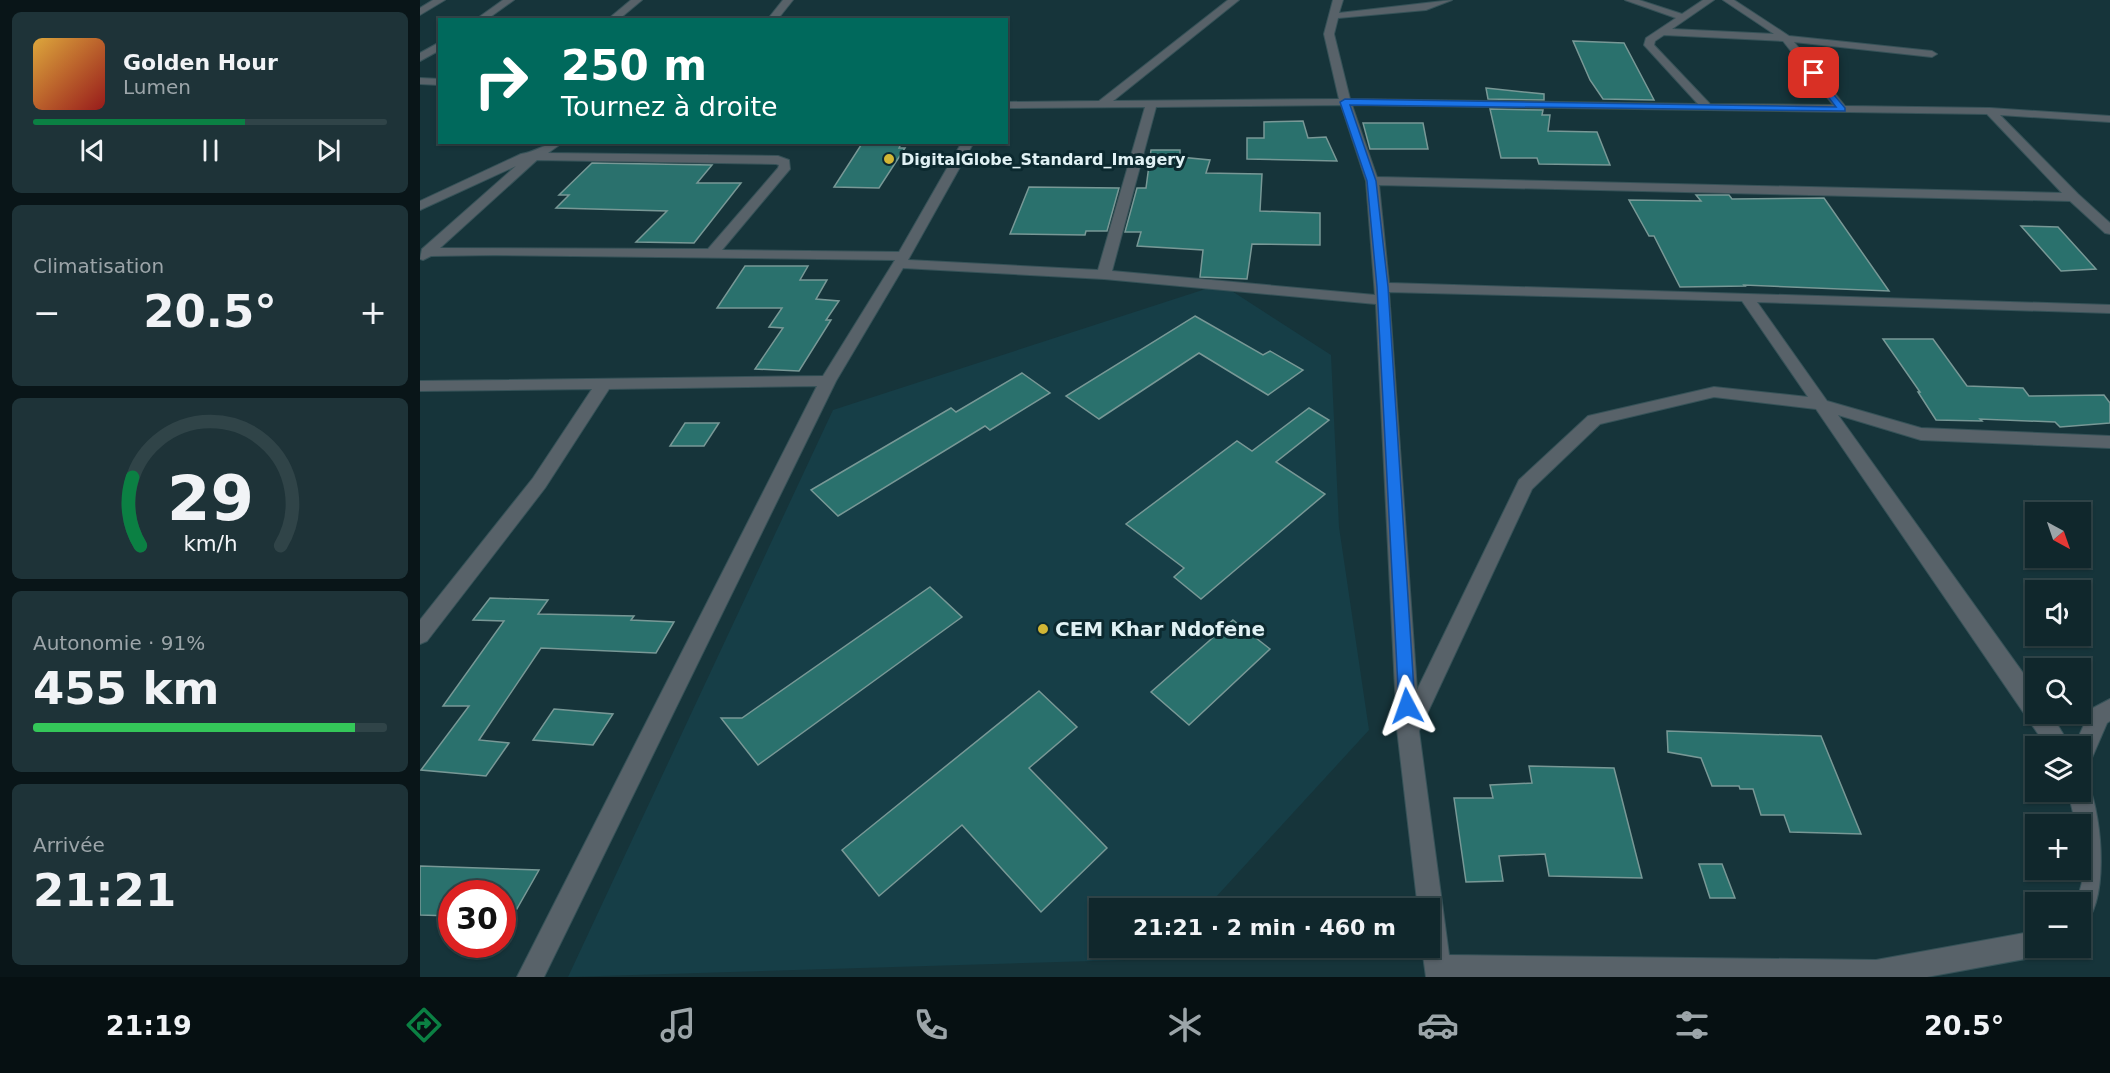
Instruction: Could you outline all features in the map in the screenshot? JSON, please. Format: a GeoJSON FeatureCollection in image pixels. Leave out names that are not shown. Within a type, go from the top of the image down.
{"type":"FeatureCollection","features":[{"type":"Feature","properties":{"kind":"street"},"geometry":{"type":"LineString","coordinates":[[420,12],[440,0]]}},
{"type":"Feature","properties":{"kind":"street"},"geometry":{"type":"LineString","coordinates":[[482,18],[509,0]]}},
{"type":"Feature","properties":{"kind":"street"},"geometry":{"type":"LineString","coordinates":[[614,18],[637,0]]}},
{"type":"Feature","properties":{"kind":"street"},"geometry":{"type":"LineString","coordinates":[[773,18],[788,0]]}},
{"type":"Feature","properties":{"kind":"street"},"geometry":{"type":"LineString","coordinates":[[1101,105],[1234,0]]}},
{"type":"Feature","properties":{"kind":"street"},"geometry":{"type":"LineString","coordinates":[[1447,0],[1425,7],[1336,8],[1329,34],[1345,102],[1372,181],[1382,294],[1408,729],[1438,972],[1876,973],[2025,946]]}},
{"type":"Feature","properties":{"kind":"street"},"geometry":{"type":"LineString","coordinates":[[1630,0],[1682,17]]}},
{"type":"Feature","properties":{"kind":"street"},"geometry":{"type":"LineString","coordinates":[[1707,107],[1649,45],[1650,40],[1709,0]]}},
{"type":"Feature","properties":{"kind":"street"},"geometry":{"type":"LineString","coordinates":[[1728,0],[1785,37],[1842,110]]}},
{"type":"Feature","properties":{"kind":"street"},"geometry":{"type":"LineString","coordinates":[[1662,33],[1785,37],[1932,54]]}},
{"type":"Feature","properties":{"kind":"street"},"geometry":{"type":"LineString","coordinates":[[420,58],[438,46]]}},
{"type":"Feature","properties":{"kind":"street"},"geometry":{"type":"LineString","coordinates":[[420,81],[438,82]]}},
{"type":"Feature","properties":{"kind":"street"},"geometry":{"type":"LineString","coordinates":[[1008,105],[1345,102],[1990,111],[2110,119]]}},
{"type":"Feature","properties":{"kind":"street"},"geometry":{"type":"LineString","coordinates":[[1104,275],[1151,105]]}},
{"type":"Feature","properties":{"kind":"street"},"geometry":{"type":"LineString","coordinates":[[1990,111],[2073,197],[2110,230]]}},
{"type":"Feature","properties":{"kind":"street"},"geometry":{"type":"LineString","coordinates":[[424,255],[534,156],[554,144]]}},
{"type":"Feature","properties":{"kind":"street"},"geometry":{"type":"LineString","coordinates":[[420,206],[464,183],[554,144]]}},
{"type":"Feature","properties":{"kind":"street"},"geometry":{"type":"LineString","coordinates":[[530,977],[828,381],[901,260],[967,144]]}},
{"type":"Feature","properties":{"kind":"street"},"geometry":{"type":"LineString","coordinates":[[534,156],[778,160],[785,164],[784,169],[711,254]]}},
{"type":"Feature","properties":{"kind":"street"},"geometry":{"type":"LineString","coordinates":[[1372,181],[2073,197]]}},
{"type":"Feature","properties":{"kind":"street"},"geometry":{"type":"LineString","coordinates":[[424,255],[495,251],[901,260],[1382,294],[1746,297],[2110,309]]}},
{"type":"Feature","properties":{"kind":"street"},"geometry":{"type":"LineString","coordinates":[[1746,297],[2025,694]]}},
{"type":"Feature","properties":{"kind":"street"},"geometry":{"type":"LineString","coordinates":[[420,386],[828,381]]}},
{"type":"Feature","properties":{"kind":"street"},"geometry":{"type":"LineString","coordinates":[[420,635],[539,483],[604,384]]}},
{"type":"Feature","properties":{"kind":"street"},"geometry":{"type":"LineString","coordinates":[[1408,729],[1525,485],[1594,420],[1714,392],[1820,404],[1921,434],[2110,442]]}},
{"type":"Feature","properties":{"kind":"street"},"geometry":{"type":"LineString","coordinates":[[2090,736],[2099,716],[2110,709]]}},
{"type":"Feature","properties":{"kind":"street"},"geometry":{"type":"LineString","coordinates":[[2082,802],[2098,867],[2091,898]]}},
{"type":"Feature","properties":{"kind":"shaded area","name":"CEM Khar Ndofene"},"geometry":{"type":"Polygon","coordinates":[[[1221,284],[1331,355],[1339,527],[1369,730],[1215,898],[1089,898],[1089,958],[1159,959],[568,977],[833,410],[1221,284]]]}},
{"type":"Feature","properties":{"kind":"building"},"geometry":{"type":"Polygon","coordinates":[[[1573,41],[1624,43],[1654,100],[1603,99],[1590,80],[1573,41]]]}},
{"type":"Feature","properties":{"kind":"building"},"geometry":{"type":"Polygon","coordinates":[[[1486,88],[1544,94],[1544,100],[1488,99],[1486,88]]]}},
{"type":"Feature","properties":{"kind":"building"},"geometry":{"type":"Polygon","coordinates":[[[1490,109],[1543,110],[1542,115],[1550,115],[1548,131],[1597,132],[1610,165],[1539,164],[1537,158],[1501,158],[1490,109]]]}},
{"type":"Feature","properties":{"kind":"building"},"geometry":{"type":"Polygon","coordinates":[[[1303,121],[1308,138],[1326,137],[1337,161],[1247,159],[1247,138],[1264,138],[1264,122],[1303,121]]]}},
{"type":"Feature","properties":{"kind":"building"},"geometry":{"type":"Polygon","coordinates":[[[1363,123],[1423,123],[1428,149],[1370,149],[1363,123]]]}},
{"type":"Feature","properties":{"kind":"building"},"geometry":{"type":"Polygon","coordinates":[[[862,144],[901,144],[899,148],[905,148],[879,188],[834,187],[862,144]]]}},
{"type":"Feature","properties":{"kind":"building"},"geometry":{"type":"Polygon","coordinates":[[[1151,150],[1180,150],[1180,157],[1210,160],[1206,173],[1262,174],[1260,211],[1320,213],[1320,245],[1252,244],[1247,279],[1200,277],[1203,250],[1137,246],[1141,232],[1125,232],[1137,188],[1146,188],[1151,150]]]}},
{"type":"Feature","properties":{"kind":"building"},"geometry":{"type":"Polygon","coordinates":[[[592,163],[712,165],[697,183],[741,183],[694,243],[636,242],[667,211],[556,208],[569,195],[559,195],[592,163]]]}},
{"type":"Feature","properties":{"kind":"building"},"geometry":{"type":"Polygon","coordinates":[[[1029,187],[1119,188],[1107,231],[1086,231],[1085,235],[1010,234],[1029,187]]]}},
{"type":"Feature","properties":{"kind":"building"},"geometry":{"type":"Polygon","coordinates":[[[1696,195],[1729,195],[1732,199],[1824,198],[1889,291],[1744,285],[1680,287],[1654,236],[1649,236],[1629,200],[1701,201],[1696,195]]]}},
{"type":"Feature","properties":{"kind":"building"},"geometry":{"type":"Polygon","coordinates":[[[2021,226],[2058,227],[2096,269],[2061,271],[2021,226]]]}},
{"type":"Feature","properties":{"kind":"building"},"geometry":{"type":"Polygon","coordinates":[[[745,266],[808,266],[800,280],[827,280],[816,299],[839,301],[826,320],[831,320],[799,371],[755,369],[783,328],[769,327],[782,308],[717,308],[745,266]]]}},
{"type":"Feature","properties":{"kind":"building"},"geometry":{"type":"Polygon","coordinates":[[[1195,316],[1263,355],[1270,351],[1303,370],[1268,395],[1199,353],[1099,419],[1066,396],[1195,316]]]}},
{"type":"Feature","properties":{"kind":"building"},"geometry":{"type":"Polygon","coordinates":[[[1883,339],[1933,339],[1967,386],[2023,388],[2029,396],[2104,395],[2110,403],[2110,423],[2060,427],[2055,422],[1936,420],[1918,392],[1920,392],[1883,339]]]}},
{"type":"Feature","properties":{"kind":"building"},"geometry":{"type":"Polygon","coordinates":[[[1022,373],[1050,393],[990,430],[985,426],[838,516],[811,490],[951,408],[956,412],[1022,373]]]}},
{"type":"Feature","properties":{"kind":"building"},"geometry":{"type":"Polygon","coordinates":[[[1309,408],[1329,420],[1276,462],[1325,494],[1201,599],[1174,577],[1184,568],[1126,524],[1237,441],[1252,451],[1309,408]]]}},
{"type":"Feature","properties":{"kind":"building"},"geometry":{"type":"Polygon","coordinates":[[[685,423],[719,423],[704,446],[670,446],[685,423]]]}},
{"type":"Feature","properties":{"kind":"building"},"geometry":{"type":"Polygon","coordinates":[[[930,587],[962,617],[758,765],[721,718],[742,718],[930,587]]]}},
{"type":"Feature","properties":{"kind":"building"},"geometry":{"type":"Polygon","coordinates":[[[490,598],[548,600],[538,614],[634,616],[631,620],[674,622],[656,653],[541,648],[479,740],[509,743],[486,776],[421,770],[469,706],[443,706],[504,621],[473,620],[490,598]]]}},
{"type":"Feature","properties":{"kind":"building"},"geometry":{"type":"Polygon","coordinates":[[[1233,620],[1270,649],[1189,725],[1151,692],[1233,620]]]}},
{"type":"Feature","properties":{"kind":"building"},"geometry":{"type":"Polygon","coordinates":[[[1039,691],[1077,727],[1029,768],[1107,848],[1041,912],[962,825],[879,896],[842,850],[1039,691]]]}},
{"type":"Feature","properties":{"kind":"building"},"geometry":{"type":"Polygon","coordinates":[[[554,709],[613,714],[593,745],[533,740],[554,709]]]}},
{"type":"Feature","properties":{"kind":"building"},"geometry":{"type":"Polygon","coordinates":[[[1667,731],[1821,736],[1861,834],[1790,832],[1784,815],[1761,815],[1753,789],[1740,789],[1739,786],[1712,786],[1701,758],[1668,752],[1667,731]]]}},
{"type":"Feature","properties":{"kind":"building"},"geometry":{"type":"Polygon","coordinates":[[[1529,766],[1614,768],[1642,878],[1549,876],[1545,854],[1499,856],[1503,881],[1466,882],[1454,798],[1493,798],[1490,785],[1532,783],[1529,766]]]}},
{"type":"Feature","properties":{"kind":"building"},"geometry":{"type":"Polygon","coordinates":[[[1699,864],[1722,864],[1735,898],[1710,898],[1699,864]]]}},
{"type":"Feature","properties":{"kind":"building"},"geometry":{"type":"Polygon","coordinates":[[[420,866],[539,870],[516,910],[516,880],[438,880],[438,916],[420,915],[420,866]]]}},
{"type":"Feature","properties":{"kind":"place","name":"DigitalGlobe_Standard_Imagery"},"geometry":{"type":"Point","coordinates":[889,159]}},
{"type":"Feature","properties":{"kind":"place","name":"CEM Khar Ndofene"},"geometry":{"type":"Point","coordinates":[1043,629]}},
{"type":"Feature","properties":{"kind":"route"},"geometry":{"type":"LineString","coordinates":[[1407,706],[1382,287],[1372,181],[1345,102],[1842,110],[1814,73]]}}]}
